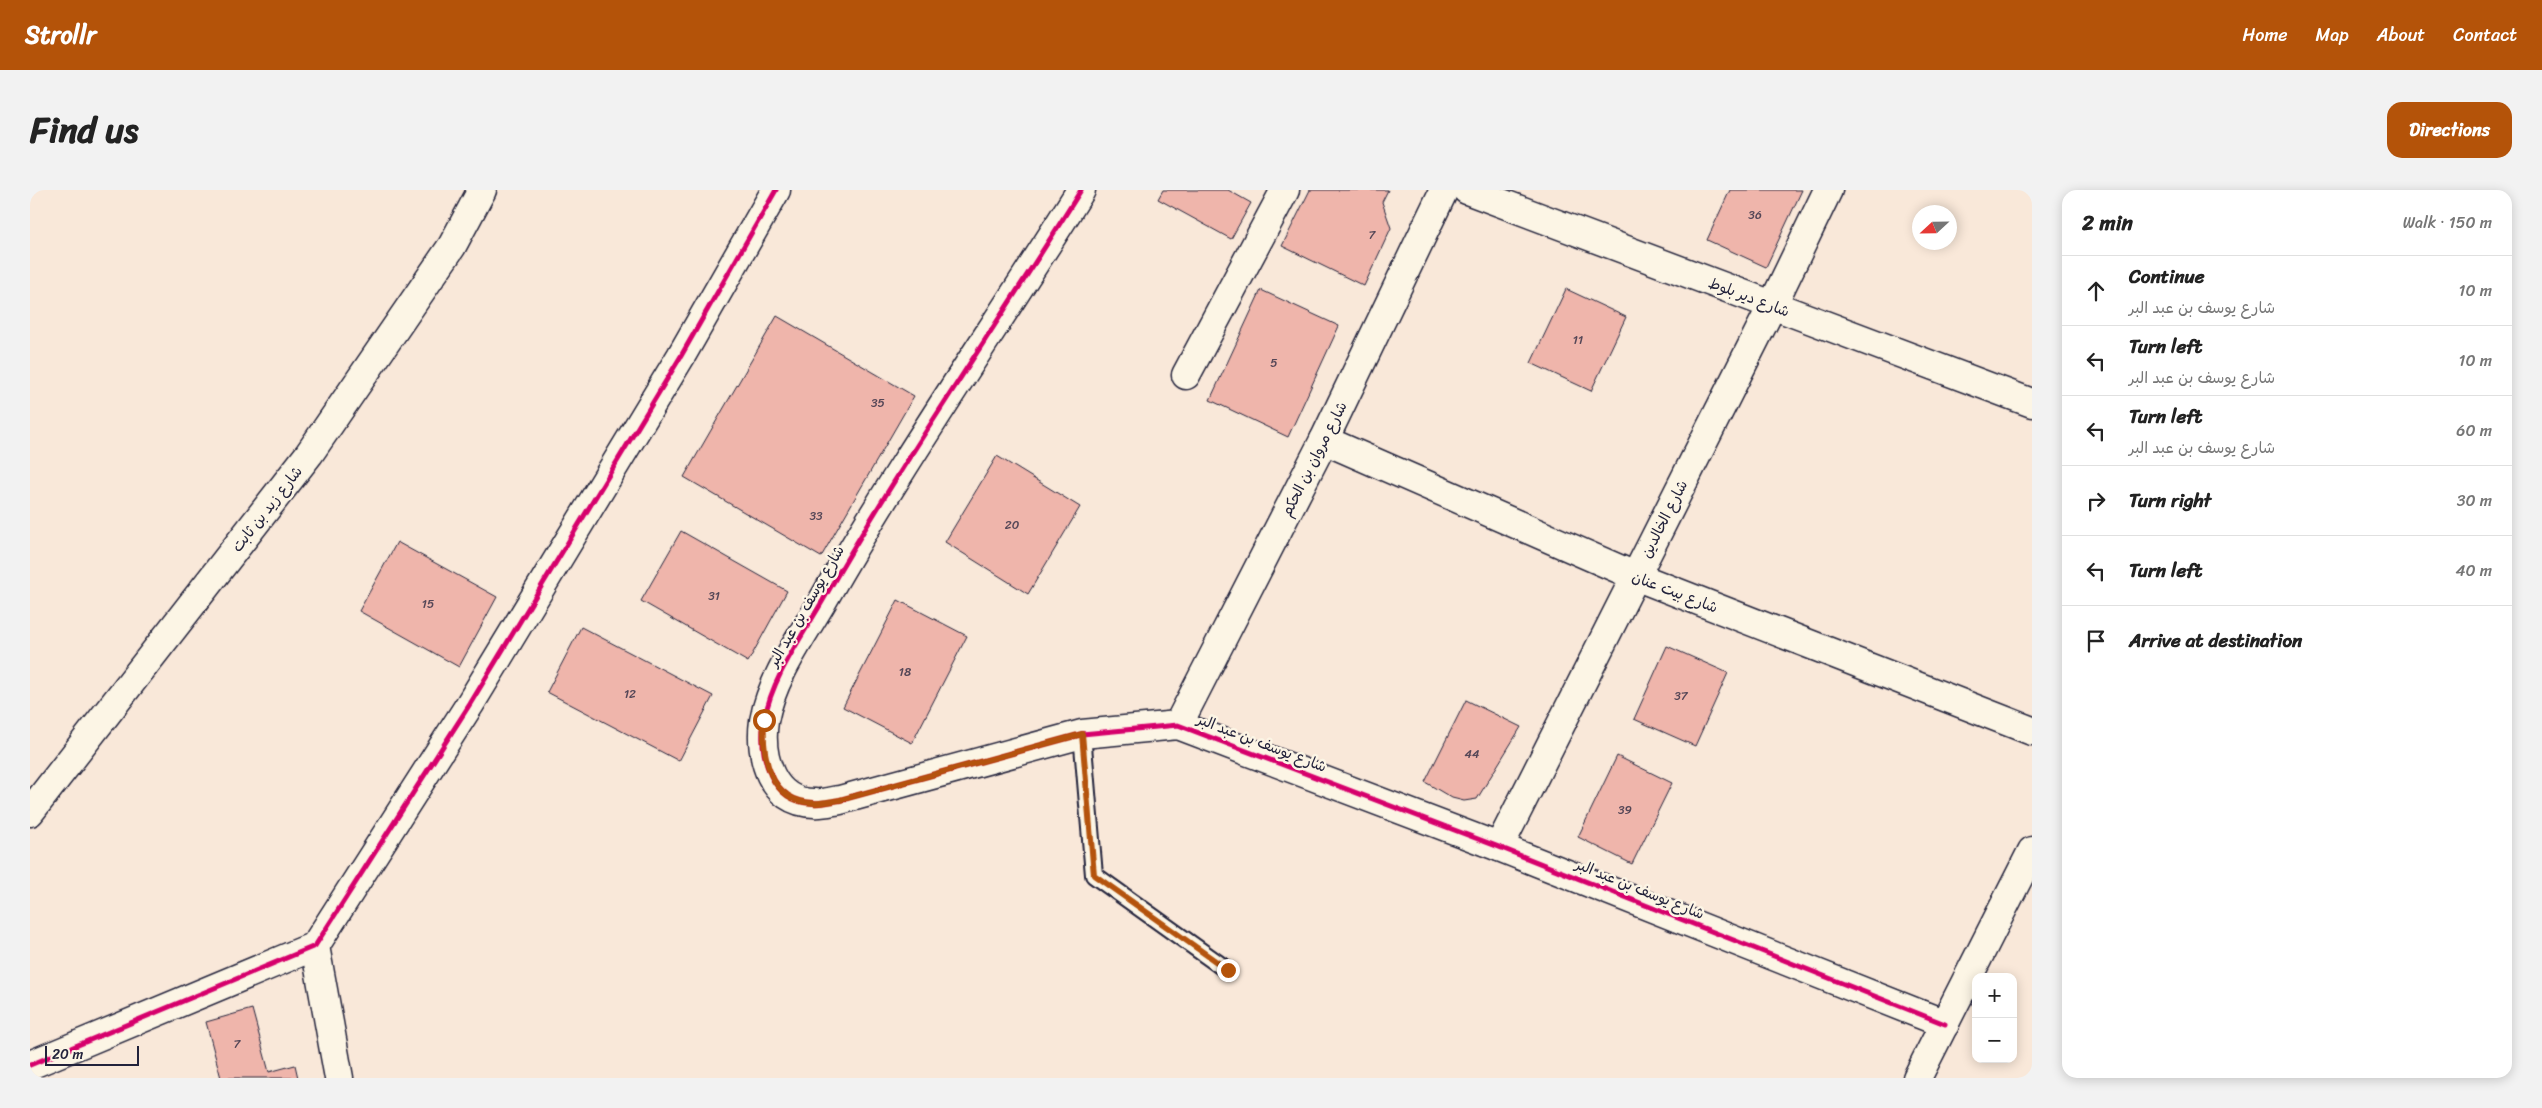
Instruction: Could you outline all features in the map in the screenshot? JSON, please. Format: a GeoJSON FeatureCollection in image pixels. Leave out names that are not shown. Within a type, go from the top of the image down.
{"type":"FeatureCollection","features":[{"type":"Feature","properties":{"kind":"street","name":"شارع زيد بن ثابت"},"geometry":{"type":"LineString","coordinates":[[30,812],[309,454],[452,246],[482,190]]}},
{"type":"Feature","properties":{"kind":"street"},"geometry":{"type":"LineString","coordinates":[[30,1065],[316,946],[470,704],[681,356],[776,190]]}},
{"type":"Feature","properties":{"kind":"street","name":"شارع يوسف بن عبد البر"},"geometry":{"type":"LineString","coordinates":[[1081,190],[851,552],[774,688],[764,720],[763,740],[771,777],[780,790],[795,799],[813,804],[840,800],[1082,734],[1178,725],[1499,847],[1945,1024]]}},
{"type":"Feature","properties":{"kind":"street"},"geometry":{"type":"LineString","coordinates":[[1186,375],[1285,190]]}},
{"type":"Feature","properties":{"kind":"street","name":"شارع مروان بن الحكم"},"geometry":{"type":"LineString","coordinates":[[1178,725],[1324,440],[1444,190]]}},
{"type":"Feature","properties":{"kind":"street","name":"شارع دير بلوط"},"geometry":{"type":"LineString","coordinates":[[1467,190],[2032,403]]}},
{"type":"Feature","properties":{"kind":"street","name":"شارع الخالدين"},"geometry":{"type":"LineString","coordinates":[[1499,847],[1772,306],[1828,190]]}},
{"type":"Feature","properties":{"kind":"street","name":"شارع بيت عنان"},"geometry":{"type":"LineString","coordinates":[[1324,440],[1635,576],[2032,731]]}},
{"type":"Feature","properties":{"kind":"street"},"geometry":{"type":"LineString","coordinates":[[1917,1078],[2032,851]]}},
{"type":"Feature","properties":{"kind":"street"},"geometry":{"type":"LineString","coordinates":[[316,946],[339,1078]]}},
{"type":"Feature","properties":{"kind":"lane"},"geometry":{"type":"LineString","coordinates":[[1082,734],[1094,875],[1228,970]]}},
{"type":"Feature","properties":{"kind":"building"},"geometry":{"type":"Polygon","coordinates":[[[1163,190],[1228,190],[1251,203],[1231,239],[1158,199],[1163,190]]]}},
{"type":"Feature","properties":{"kind":"building"},"geometry":{"type":"Polygon","coordinates":[[[1310,190],[1388,190],[1382,202],[1391,228],[1364,286],[1282,246],[1310,190]]]}},
{"type":"Feature","properties":{"kind":"building"},"geometry":{"type":"Polygon","coordinates":[[[1730,190],[1802,190],[1766,267],[1707,240],[1730,190]]]}},
{"type":"Feature","properties":{"kind":"building"},"geometry":{"type":"Polygon","coordinates":[[[1566,289],[1626,317],[1591,391],[1531,363],[1566,289]]]}},
{"type":"Feature","properties":{"kind":"building"},"geometry":{"type":"Polygon","coordinates":[[[1261,290],[1339,326],[1288,437],[1210,400],[1261,290]]]}},
{"type":"Feature","properties":{"kind":"building"},"geometry":{"type":"Polygon","coordinates":[[[777,316],[914,396],[821,557],[684,477],[777,316]]]}},
{"type":"Feature","properties":{"kind":"building"},"geometry":{"type":"Polygon","coordinates":[[[997,456],[1080,507],[1028,594],[945,542],[997,456]]]}},
{"type":"Feature","properties":{"kind":"building"},"geometry":{"type":"Polygon","coordinates":[[[681,531],[787,591],[748,662],[641,601],[681,531]]]}},
{"type":"Feature","properties":{"kind":"building"},"geometry":{"type":"Polygon","coordinates":[[[397,542],[497,597],[459,667],[359,611],[397,542]]]}},
{"type":"Feature","properties":{"kind":"building"},"geometry":{"type":"Polygon","coordinates":[[[898,600],[967,636],[912,743],[843,707],[898,600]]]}},
{"type":"Feature","properties":{"kind":"building"},"geometry":{"type":"Polygon","coordinates":[[[581,627],[713,696],[679,761],[547,692],[581,627]]]}},
{"type":"Feature","properties":{"kind":"building"},"geometry":{"type":"Polygon","coordinates":[[[1667,646],[1728,673],[1695,746],[1634,719],[1667,646]]]}},
{"type":"Feature","properties":{"kind":"building"},"geometry":{"type":"Polygon","coordinates":[[[1466,700],[1521,727],[1477,799],[1464,801],[1452,798],[1425,782],[1466,700]]]}},
{"type":"Feature","properties":{"kind":"building"},"geometry":{"type":"Polygon","coordinates":[[[1617,756],[1672,783],[1632,864],[1578,837],[1617,756]]]}},
{"type":"Feature","properties":{"kind":"building"},"geometry":{"type":"Polygon","coordinates":[[[252,1009],[269,1072],[295,1065],[298,1078],[221,1078],[206,1022],[252,1009]]]}},
{"type":"Feature","properties":{"kind":"cycle path"},"geometry":{"type":"LineString","coordinates":[[30,1065],[315,946],[470,704],[681,356],[776,190]]}},
{"type":"Feature","properties":{"kind":"cycle path"},"geometry":{"type":"LineString","coordinates":[[1081,190],[887,492],[781,672],[768,704],[763,735],[766,762],[771,775],[787,795],[799,801],[817,803],[840,800],[1082,734],[1178,725],[1499,847],[1945,1024]]}},
{"type":"Feature","properties":{"kind":"route"},"geometry":{"type":"LineString","coordinates":[[764,720],[763,740],[766,761],[771,777],[780,790],[795,799],[813,804],[840,800],[1017,750],[1082,734],[1094,875],[1228,970]]}}]}
